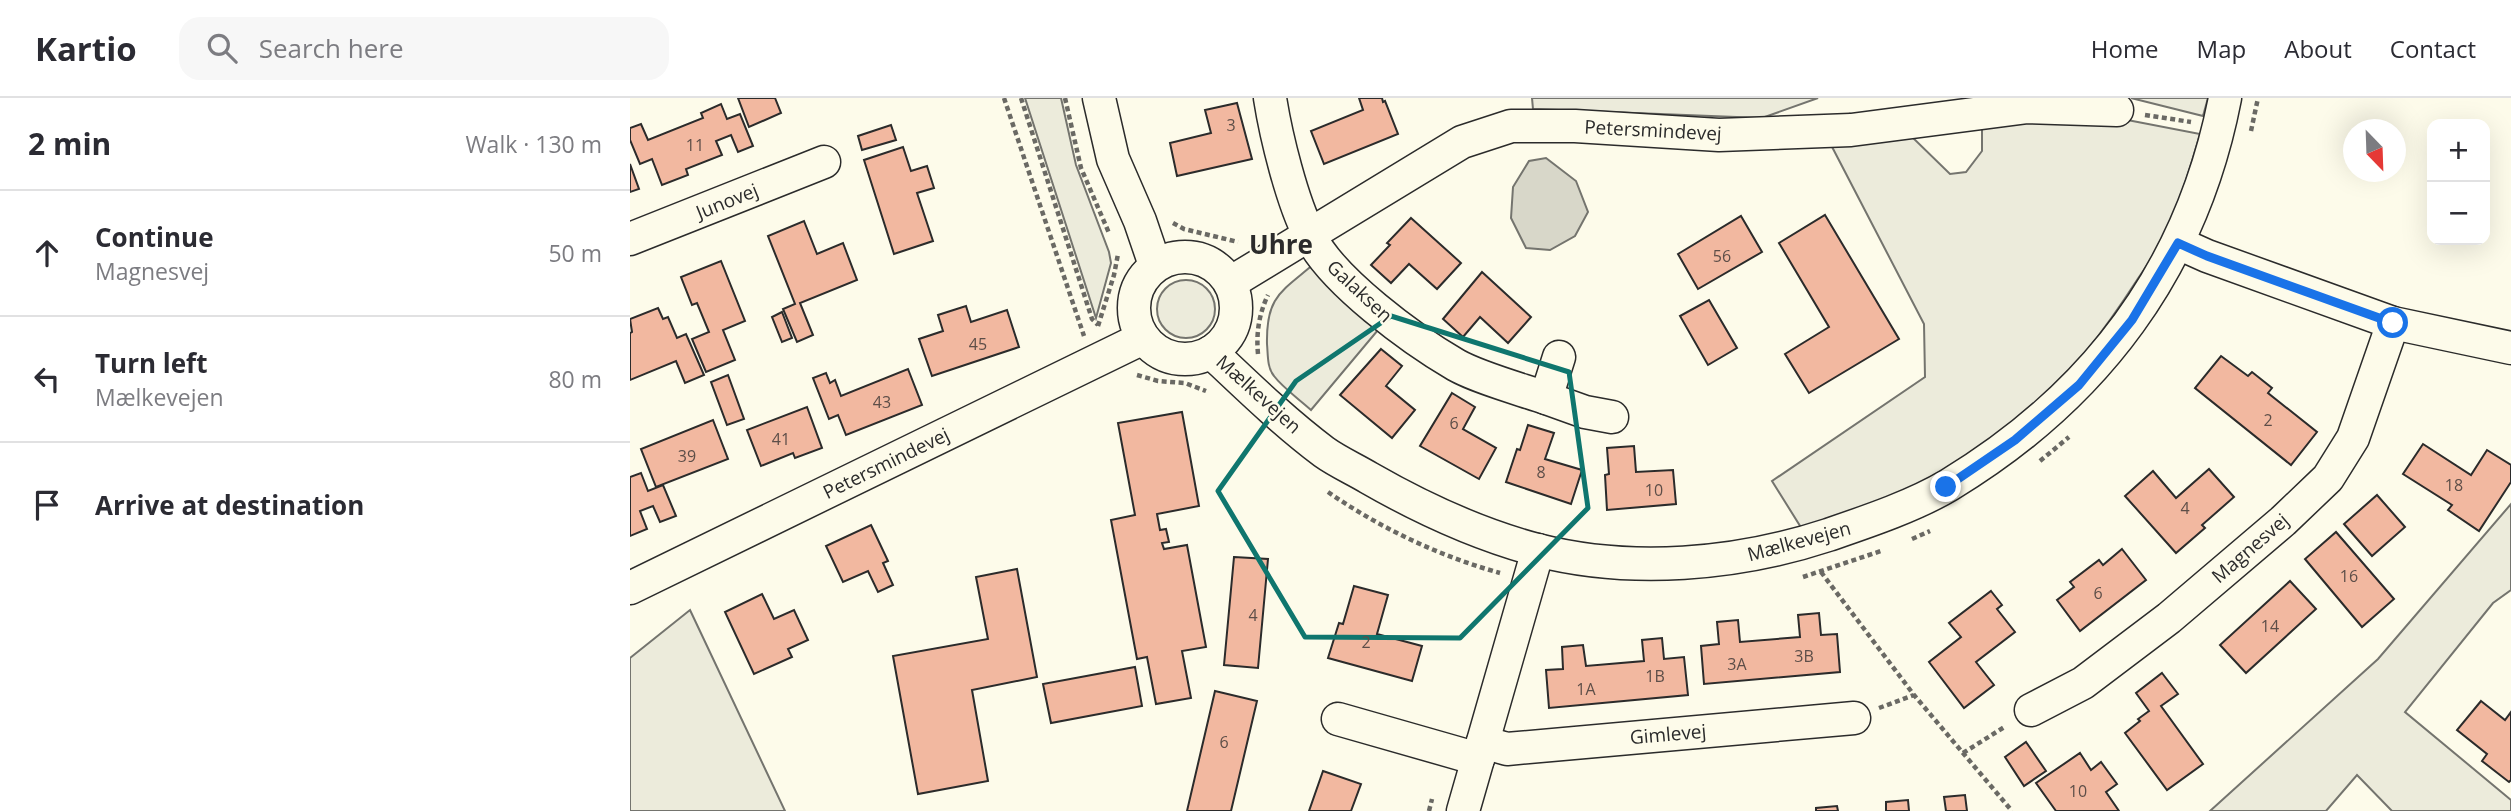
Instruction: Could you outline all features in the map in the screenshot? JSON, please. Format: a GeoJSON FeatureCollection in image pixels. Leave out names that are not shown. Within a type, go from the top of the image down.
{"type":"FeatureCollection","features":[{"type":"Feature","properties":{"kind":"street"},"geometry":{"type":"LineString","coordinates":[[1099,98],[1113,159],[1140,221],[1155,265]]}},
{"type":"Feature","properties":{"kind":"street","name":"Galaksen"},"geometry":{"type":"LineString","coordinates":[[1270,98],[1287,168],[1310,236],[1325,260],[1382,315],[1458,366],[1585,412],[1612,416]]}},
{"type":"Feature","properties":{"kind":"street","name":"Petersmindevej"},"geometry":{"type":"LineString","coordinates":[[1230,283],[1462,142],[1511,126],[1575,126],[1719,135],[1851,130],[2028,107],[2117,110]]}},
{"type":"Feature","properties":{"kind":"street","name":"Mælkevejen"},"geometry":{"type":"LineString","coordinates":[[1211,352],[1259,397],[1326,453],[1400,496],[1473,531],[1581,559],[1671,564],[1731,559],[1790,548],[1855,526],[1946,487],[2015,440],[2079,385],[2132,320],[2178,243],[2208,170],[2223,113]]}},
{"type":"Feature","properties":{"kind":"street","name":"Junovej"},"geometry":{"type":"LineString","coordinates":[[630,239],[824,162]]}},
{"type":"Feature","properties":{"kind":"street"},"geometry":{"type":"LineString","coordinates":[[2178,243],[2393,323],[2511,348]]}},
{"type":"Feature","properties":{"kind":"street"},"geometry":{"type":"LineString","coordinates":[[1178,257],[1203,259],[1223,273],[1230,283],[1236,309],[1234,322],[1229,334],[1211,352],[1187,359],[1174,358],[1162,354],[1143,338],[1134,317],[1135,293],[1146,273],[1155,265],[1178,257]]}},
{"type":"Feature","properties":{"kind":"street","name":"Magnesvej"},"geometry":{"type":"LineString","coordinates":[[2031,710],[2083,683],[2169,618],[2283,521],[2328,478],[2353,438],[2393,323]]}},
{"type":"Feature","properties":{"kind":"street","name":"Petersmindevej"},"geometry":{"type":"LineString","coordinates":[[630,588],[1143,338]]}},
{"type":"Feature","properties":{"kind":"street"},"geometry":{"type":"LineString","coordinates":[[1546,398],[1559,357]]}},
{"type":"Feature","properties":{"kind":"street"},"geometry":{"type":"LineString","coordinates":[[1463,811],[1538,550]]}},
{"type":"Feature","properties":{"kind":"street","name":"Gimlevej"},"geometry":{"type":"LineString","coordinates":[[1338,719],[1481,750],[1854,718]]}},
{"type":"Feature","properties":{"kind":"path"},"geometry":{"type":"LineString","coordinates":[[1004,98],[1084,336],[1093,338]]}},
{"type":"Feature","properties":{"kind":"path"},"geometry":{"type":"LineString","coordinates":[[1021,98],[1092,319],[1099,326]]}},
{"type":"Feature","properties":{"kind":"path"},"geometry":{"type":"LineString","coordinates":[[2117,110],[2223,113]]}},
{"type":"Feature","properties":{"kind":"path"},"geometry":{"type":"LineString","coordinates":[[1821,572],[1914,695],[2012,811]]}},
{"type":"Feature","properties":{"kind":"path"},"geometry":{"type":"LineString","coordinates":[[1963,753],[2031,710]]}},
{"type":"Feature","properties":{"kind":"highlighted area"},"geometry":{"type":"Polygon","coordinates":[[[1391,316],[1569,372],[1588,508],[1460,638],[1305,637],[1218,491],[1296,381],[1391,316]]]}},
{"type":"Feature","properties":{"kind":"shaded area"},"geometry":{"type":"Polygon","coordinates":[[[1025,98],[1061,98],[1076,165],[1111,263],[1096,318],[1025,98]]]}},
{"type":"Feature","properties":{"kind":"shaded area"},"geometry":{"type":"Polygon","coordinates":[[[1532,98],[1818,98],[1762,118],[1533,109],[1532,98]]]}},
{"type":"Feature","properties":{"kind":"shaded area"},"geometry":{"type":"Polygon","coordinates":[[[2131,98],[2208,98],[2203,116],[2131,98]]]}},
{"type":"Feature","properties":{"kind":"shaded area"},"geometry":{"type":"Polygon","coordinates":[[[2117,118],[2200,134],[2178,203],[2160,244],[2092,344],[2057,386],[2019,423],[1953,469],[1879,504],[1802,529],[1772,481],[1925,377],[1924,324],[1829,141],[1908,133],[1950,174],[1966,172],[1982,151],[1982,125],[2117,118]]]}},
{"type":"Feature","properties":{"kind":"shaded area"},"geometry":{"type":"Polygon","coordinates":[[[1546,158],[1576,181],[1588,212],[1575,236],[1550,250],[1526,248],[1511,218],[1513,187],[1529,161],[1546,158]]]}},
{"type":"Feature","properties":{"kind":"shaded area"},"geometry":{"type":"Polygon","coordinates":[[[1315,263],[1378,330],[1311,410],[1272,373],[1267,328],[1269,315],[1278,296],[1315,263]]]}},
{"type":"Feature","properties":{"kind":"shaded area"},"geometry":{"type":"Polygon","coordinates":[[[1186,280],[1197,282],[1210,293],[1215,309],[1213,320],[1202,333],[1186,338],[1175,336],[1162,325],[1157,309],[1159,298],[1170,285],[1186,280]]]}},
{"type":"Feature","properties":{"kind":"shaded area"},"geometry":{"type":"Polygon","coordinates":[[[2511,504],[2511,590],[2493,603],[2405,712],[2511,800],[2511,811],[2392,811],[2357,775],[2326,811],[2210,811],[2378,659],[2511,504]]]}},
{"type":"Feature","properties":{"kind":"shaded area"},"geometry":{"type":"Polygon","coordinates":[[[690,610],[785,811],[630,811],[630,658],[690,610]]]}},
{"type":"Feature","properties":{"kind":"building"},"geometry":{"type":"Polygon","coordinates":[[[738,98],[775,98],[781,113],[749,127],[738,98]]]}},
{"type":"Feature","properties":{"kind":"building"},"geometry":{"type":"Polygon","coordinates":[[[1359,98],[1382,98],[1398,134],[1324,164],[1311,131],[1363,110],[1359,98]]]}},
{"type":"Feature","properties":{"kind":"building"},"geometry":{"type":"Polygon","coordinates":[[[1237,103],[1252,159],[1177,176],[1170,143],[1211,133],[1205,110],[1237,103]]]}},
{"type":"Feature","properties":{"kind":"building"},"geometry":{"type":"Polygon","coordinates":[[[721,104],[727,119],[740,114],[753,146],[738,152],[731,135],[716,141],[722,155],[686,169],[688,175],[662,185],[652,159],[640,164],[630,140],[630,128],[641,124],[648,140],[703,118],[701,113],[721,104]]]}},
{"type":"Feature","properties":{"kind":"building"},"geometry":{"type":"Polygon","coordinates":[[[891,125],[896,140],[862,150],[858,136],[891,125]]]}},
{"type":"Feature","properties":{"kind":"building"},"geometry":{"type":"Polygon","coordinates":[[[903,147],[911,171],[927,166],[934,188],[917,193],[933,241],[894,254],[864,160],[903,147]]]}},
{"type":"Feature","properties":{"kind":"building"},"geometry":{"type":"Polygon","coordinates":[[[630,164],[639,189],[630,192],[630,164]]]}},
{"type":"Feature","properties":{"kind":"building"},"geometry":{"type":"Polygon","coordinates":[[[1825,215],[1899,339],[1809,393],[1785,354],[1829,327],[1779,243],[1825,215]]]}},
{"type":"Feature","properties":{"kind":"building"},"geometry":{"type":"Polygon","coordinates":[[[1741,216],[1762,252],[1698,289],[1678,254],[1741,216]]]}},
{"type":"Feature","properties":{"kind":"building"},"geometry":{"type":"Polygon","coordinates":[[[1411,218],[1461,263],[1437,289],[1409,264],[1391,283],[1371,265],[1411,218]]]}},
{"type":"Feature","properties":{"kind":"building"},"geometry":{"type":"Polygon","coordinates":[[[804,221],[817,254],[843,243],[857,280],[800,303],[813,335],[797,342],[783,309],[795,304],[768,236],[804,221]]]}},
{"type":"Feature","properties":{"kind":"building"},"geometry":{"type":"Polygon","coordinates":[[[721,261],[745,321],[723,330],[735,360],[706,372],[692,339],[709,332],[697,303],[692,305],[681,277],[721,261]]]}},
{"type":"Feature","properties":{"kind":"building"},"geometry":{"type":"Polygon","coordinates":[[[1482,272],[1531,317],[1508,343],[1480,317],[1463,337],[1443,319],[1482,272]]]}},
{"type":"Feature","properties":{"kind":"building"},"geometry":{"type":"Polygon","coordinates":[[[1709,300],[1737,348],[1708,365],[1680,316],[1709,300]]]}},
{"type":"Feature","properties":{"kind":"building"},"geometry":{"type":"Polygon","coordinates":[[[966,306],[971,322],[1007,310],[1019,347],[932,376],[919,339],[943,331],[938,315],[966,306]]]}},
{"type":"Feature","properties":{"kind":"building"},"geometry":{"type":"Polygon","coordinates":[[[658,308],[663,319],[668,317],[677,338],[686,334],[704,375],[685,383],[676,361],[630,380],[630,319],[658,308]]]}},
{"type":"Feature","properties":{"kind":"building"},"geometry":{"type":"Polygon","coordinates":[[[782,312],[792,338],[782,342],[772,317],[782,312]]]}},
{"type":"Feature","properties":{"kind":"building"},"geometry":{"type":"Polygon","coordinates":[[[1381,349],[1402,366],[1386,386],[1415,410],[1392,438],[1340,395],[1381,349]]]}},
{"type":"Feature","properties":{"kind":"building"},"geometry":{"type":"Polygon","coordinates":[[[2221,356],[2248,376],[2252,372],[2272,388],[2268,393],[2317,432],[2291,465],[2195,388],[2221,356]]]}},
{"type":"Feature","properties":{"kind":"building"},"geometry":{"type":"Polygon","coordinates":[[[908,369],[922,405],[846,435],[838,415],[829,419],[813,378],[826,373],[830,383],[835,380],[841,396],[908,369]]]}},
{"type":"Feature","properties":{"kind":"building"},"geometry":{"type":"Polygon","coordinates":[[[728,375],[744,419],[727,425],[711,382],[728,375]]]}},
{"type":"Feature","properties":{"kind":"building"},"geometry":{"type":"Polygon","coordinates":[[[1452,393],[1475,407],[1463,429],[1496,448],[1479,479],[1420,446],[1452,393]]]}},
{"type":"Feature","properties":{"kind":"building"},"geometry":{"type":"Polygon","coordinates":[[[807,407],[822,448],[795,458],[793,453],[761,466],[747,430],[807,407]]]}},
{"type":"Feature","properties":{"kind":"building"},"geometry":{"type":"Polygon","coordinates":[[[1182,412],[1199,506],[1157,514],[1160,530],[1166,529],[1169,542],[1162,543],[1164,549],[1187,545],[1206,647],[1182,651],[1191,698],[1156,704],[1147,657],[1137,659],[1111,520],[1135,515],[1118,423],[1182,412]]]}},
{"type":"Feature","properties":{"kind":"building"},"geometry":{"type":"Polygon","coordinates":[[[713,420],[728,459],[656,487],[641,449],[713,420]]]}},
{"type":"Feature","properties":{"kind":"building"},"geometry":{"type":"Polygon","coordinates":[[[1528,425],[1554,433],[1545,459],[1582,470],[1571,504],[1506,482],[1528,425]]]}},
{"type":"Feature","properties":{"kind":"building"},"geometry":{"type":"Polygon","coordinates":[[[2423,444],[2471,475],[2487,450],[2511,465],[2511,482],[2479,531],[2448,510],[2452,505],[2403,474],[2423,444]]]}},
{"type":"Feature","properties":{"kind":"building"},"geometry":{"type":"Polygon","coordinates":[[[1634,446],[1636,472],[1673,470],[1676,504],[1607,510],[1607,448],[1634,446]]]}},
{"type":"Feature","properties":{"kind":"building"},"geometry":{"type":"Polygon","coordinates":[[[2209,469],[2234,497],[2202,525],[2205,528],[2176,553],[2125,496],[2153,471],[2176,498],[2209,469]]]}},
{"type":"Feature","properties":{"kind":"building"},"geometry":{"type":"Polygon","coordinates":[[[641,473],[648,491],[663,485],[676,516],[660,522],[653,506],[640,511],[647,529],[630,536],[630,477],[641,473]]]}},
{"type":"Feature","properties":{"kind":"building"},"geometry":{"type":"Polygon","coordinates":[[[2377,495],[2405,527],[2372,556],[2344,524],[2377,495]]]}},
{"type":"Feature","properties":{"kind":"building"},"geometry":{"type":"Polygon","coordinates":[[[871,525],[888,561],[883,563],[893,585],[878,592],[868,571],[843,582],[826,546],[871,525]]]}},
{"type":"Feature","properties":{"kind":"building"},"geometry":{"type":"Polygon","coordinates":[[[2336,532],[2394,599],[2362,627],[2305,559],[2336,532]]]}},
{"type":"Feature","properties":{"kind":"building"},"geometry":{"type":"Polygon","coordinates":[[[2122,549],[2146,580],[2080,631],[2057,600],[2074,587],[2070,582],[2099,560],[2103,565],[2122,549]]]}},
{"type":"Feature","properties":{"kind":"building"},"geometry":{"type":"Polygon","coordinates":[[[1234,557],[1268,559],[1258,668],[1224,665],[1234,557]]]}},
{"type":"Feature","properties":{"kind":"building"},"geometry":{"type":"Polygon","coordinates":[[[1017,569],[1037,677],[972,690],[988,781],[918,794],[893,656],[988,639],[976,577],[1017,569]]]}},
{"type":"Feature","properties":{"kind":"building"},"geometry":{"type":"Polygon","coordinates":[[[2290,581],[2316,609],[2246,673],[2220,645],[2290,581]]]}},
{"type":"Feature","properties":{"kind":"building"},"geometry":{"type":"Polygon","coordinates":[[[1354,586],[1388,595],[1377,634],[1422,646],[1412,681],[1328,658],[1339,623],[1343,624],[1354,586]]]}},
{"type":"Feature","properties":{"kind":"building"},"geometry":{"type":"Polygon","coordinates":[[[1991,591],[2002,605],[1997,609],[2015,632],[1976,662],[1994,685],[1964,708],[1929,662],[1961,637],[1949,623],[1991,591]]]}},
{"type":"Feature","properties":{"kind":"building"},"geometry":{"type":"Polygon","coordinates":[[[762,594],[774,619],[794,610],[808,640],[788,649],[792,657],[754,674],[725,612],[762,594]]]}},
{"type":"Feature","properties":{"kind":"building"},"geometry":{"type":"Polygon","coordinates":[[[1819,613],[1821,635],[1837,634],[1840,672],[1704,684],[1701,646],[1719,644],[1717,622],[1738,620],[1740,642],[1800,637],[1798,615],[1819,613]]]}},
{"type":"Feature","properties":{"kind":"building"},"geometry":{"type":"Polygon","coordinates":[[[1662,638],[1664,659],[1684,657],[1688,695],[1549,708],[1546,670],[1563,669],[1562,647],[1583,645],[1586,666],[1644,661],[1642,640],[1662,638]]]}},
{"type":"Feature","properties":{"kind":"building"},"geometry":{"type":"Polygon","coordinates":[[[1135,667],[1142,706],[1051,723],[1043,684],[1135,667]]]}},
{"type":"Feature","properties":{"kind":"building"},"geometry":{"type":"Polygon","coordinates":[[[2162,673],[2178,694],[2161,706],[2203,764],[2167,790],[2125,733],[2149,711],[2136,693],[2162,673]]]}},
{"type":"Feature","properties":{"kind":"building"},"geometry":{"type":"Polygon","coordinates":[[[1215,691],[1257,701],[1231,811],[1187,811],[1215,691]]]}},
{"type":"Feature","properties":{"kind":"building"},"geometry":{"type":"Polygon","coordinates":[[[2481,701],[2505,720],[2511,712],[2509,782],[2482,761],[2487,754],[2457,730],[2481,701]]]}},
{"type":"Feature","properties":{"kind":"building"},"geometry":{"type":"Polygon","coordinates":[[[2026,742],[2046,771],[2024,786],[2005,757],[2026,742]]]}},
{"type":"Feature","properties":{"kind":"building"},"geometry":{"type":"Polygon","coordinates":[[[2080,753],[2091,770],[2101,762],[2117,784],[2106,792],[2119,811],[2056,811],[2036,783],[2080,753]]]}},
{"type":"Feature","properties":{"kind":"building"},"geometry":{"type":"Polygon","coordinates":[[[1323,771],[1361,784],[1351,811],[1309,811],[1323,771]]]}},
{"type":"Feature","properties":{"kind":"building"},"geometry":{"type":"Polygon","coordinates":[[[1965,795],[1967,811],[1946,811],[1944,797],[1965,795]]]}},
{"type":"Feature","properties":{"kind":"building"},"geometry":{"type":"Polygon","coordinates":[[[1908,800],[1909,811],[1886,811],[1886,802],[1908,800]]]}},
{"type":"Feature","properties":{"kind":"building"},"geometry":{"type":"Polygon","coordinates":[[[1837,806],[1838,811],[1816,811],[1816,808],[1837,806]]]}},
{"type":"Feature","properties":{"kind":"district","name":"Uhre"},"geometry":{"type":"Point","coordinates":[1281,244]}},
{"type":"Feature","properties":{"kind":"route"},"geometry":{"type":"LineString","coordinates":[[1946,487],[2015,440],[2079,385],[2132,320],[2178,243],[2393,323]]}}]}
